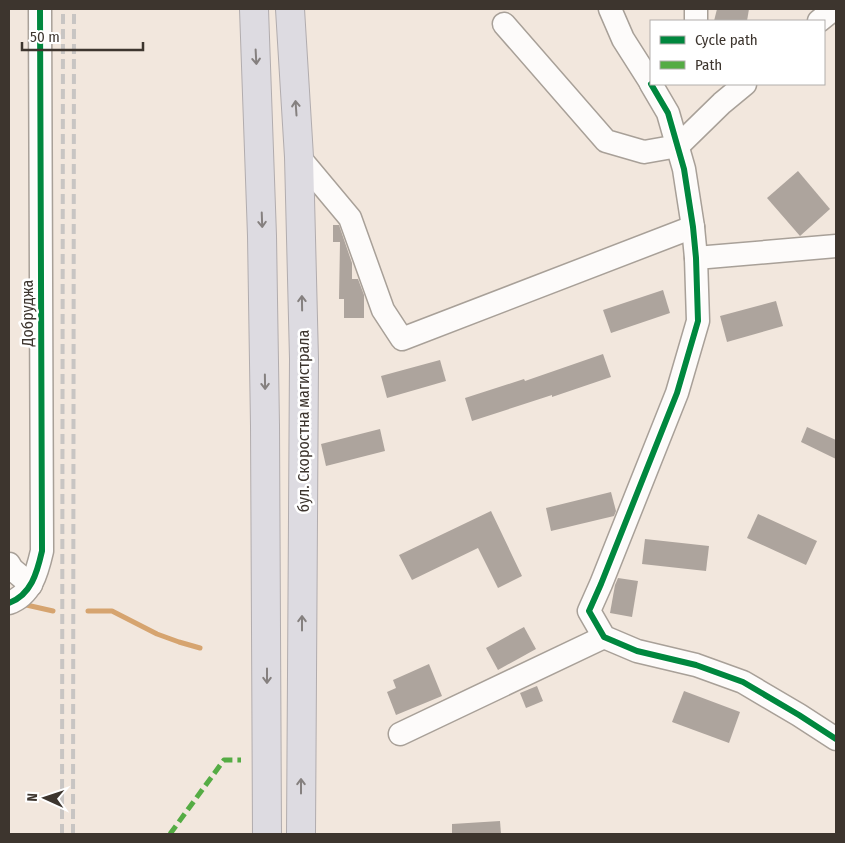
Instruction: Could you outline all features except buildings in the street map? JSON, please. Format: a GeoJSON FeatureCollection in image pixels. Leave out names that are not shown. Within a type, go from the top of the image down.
{"type":"FeatureCollection","features":[{"type":"Feature","properties":{"kind":"highway"},"geometry":{"type":"LineString","coordinates":[[254,9],[262,226],[266,424],[267,834]]}},
{"type":"Feature","properties":{"kind":"highway","name":"бул. Скоростна магистрала"},"geometry":{"type":"LineString","coordinates":[[290,9],[299,156],[304,359],[301,834]]}},
{"type":"Feature","properties":{"kind":"street","name":"Добруджа"},"geometry":{"type":"LineString","coordinates":[[18,596],[36,574],[42,551],[40,9]]}},
{"type":"Feature","properties":{"kind":"street"},"geometry":{"type":"LineString","coordinates":[[610,9],[623,39],[650,80]]}},
{"type":"Feature","properties":{"kind":"street"},"geometry":{"type":"LineString","coordinates":[[820,20],[834,9]]}},
{"type":"Feature","properties":{"kind":"street"},"geometry":{"type":"LineString","coordinates":[[504,24],[606,141],[644,152],[678,146],[744,85]]}},
{"type":"Feature","properties":{"kind":"street"},"geometry":{"type":"LineString","coordinates":[[653,85],[668,113],[684,169],[696,258],[698,321],[677,393],[589,611],[604,637],[637,651],[696,665],[743,682],[800,714],[836,739]]}},
{"type":"Feature","properties":{"kind":"street"},"geometry":{"type":"LineString","coordinates":[[299,156],[350,218],[384,310],[402,339],[693,227]]}},
{"type":"Feature","properties":{"kind":"street"},"geometry":{"type":"LineString","coordinates":[[696,258],[836,246]]}},
{"type":"Feature","properties":{"kind":"street"},"geometry":{"type":"LineString","coordinates":[[9,564],[12,569],[18,596]]}},
{"type":"Feature","properties":{"kind":"street"},"geometry":{"type":"LineString","coordinates":[[400,734],[604,637]]}},
{"type":"Feature","properties":{"kind":"waterway"},"geometry":{"type":"LineString","coordinates":[[22,604],[53,611]]}},
{"type":"Feature","properties":{"kind":"waterway"},"geometry":{"type":"LineString","coordinates":[[88,611],[112,611],[157,634],[200,648]]}},
{"type":"Feature","properties":{"kind":"railway"},"geometry":{"type":"LineString","coordinates":[[62,834],[63,9]]}},
{"type":"Feature","properties":{"kind":"railway"},"geometry":{"type":"LineString","coordinates":[[73,834],[74,9]]}},
{"type":"Feature","properties":{"kind":"marked path"},"geometry":{"type":"LineString","coordinates":[[170,834],[224,760],[241,760]]}},
{"type":"Feature","properties":{"kind":"cycle path"},"geometry":{"type":"LineString","coordinates":[[9,603],[23,595],[28,589],[38,567],[42,551],[40,9]]}},
{"type":"Feature","properties":{"kind":"cycle path"},"geometry":{"type":"LineString","coordinates":[[652,85],[668,113],[684,169],[696,258],[698,321],[677,393],[589,611],[604,637],[637,651],[696,665],[743,682],[836,739]]}}]}
